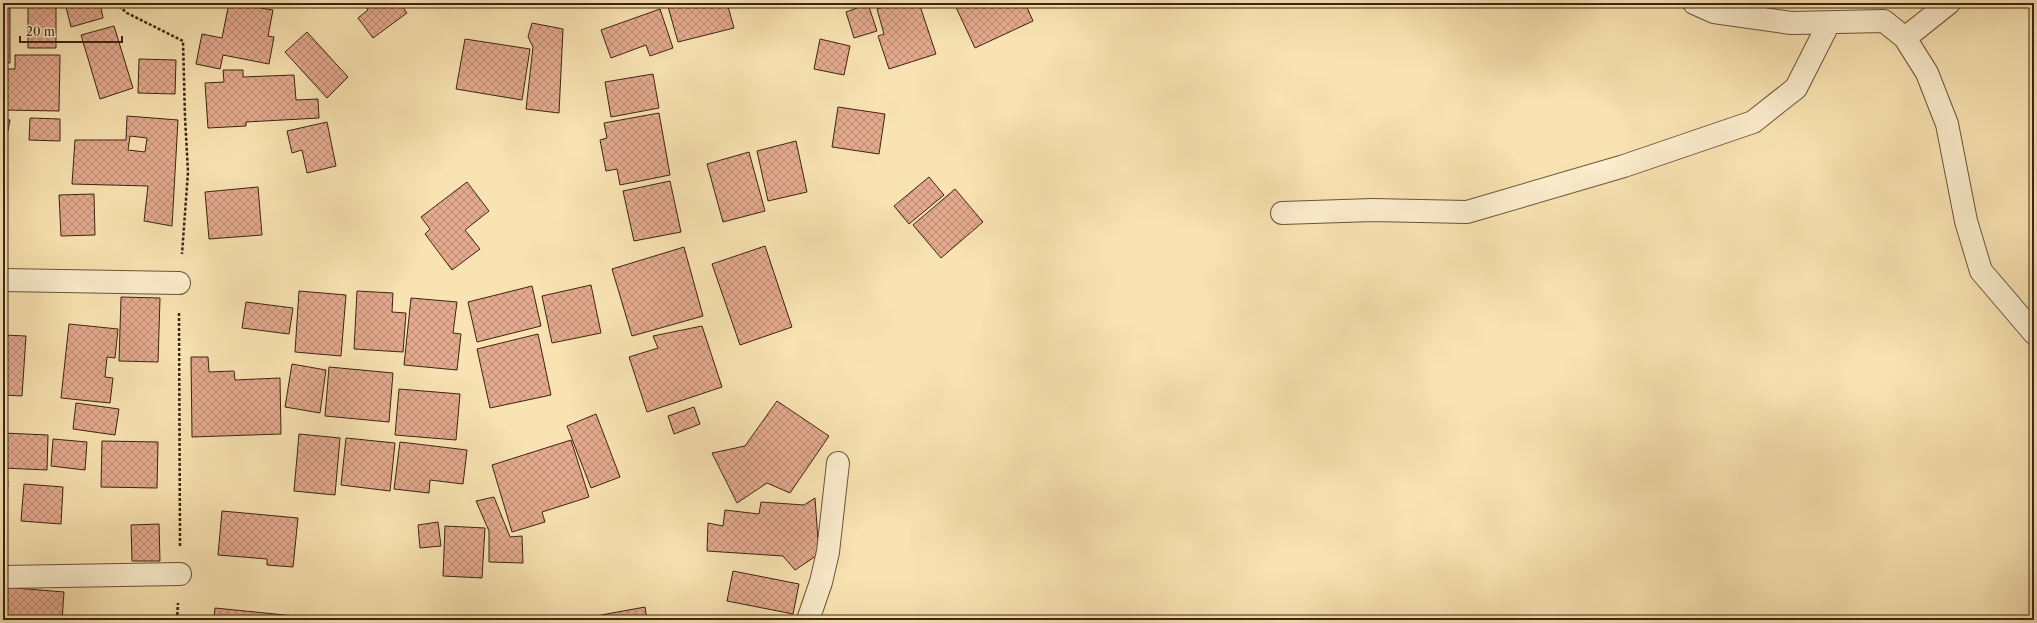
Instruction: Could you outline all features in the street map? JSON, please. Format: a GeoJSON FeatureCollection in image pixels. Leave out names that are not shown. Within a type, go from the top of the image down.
{"type":"FeatureCollection","features":[{"type":"Feature","properties":{"kind":"street"},"geometry":{"type":"LineString","coordinates":[[1694,3],[1714,12],[1791,23],[1884,21],[1905,38],[1927,73],[1947,124],[1966,221],[1981,271],[2034,333]]}},
{"type":"Feature","properties":{"kind":"street"},"geometry":{"type":"LineString","coordinates":[[1905,38],[1949,3]]}},
{"type":"Feature","properties":{"kind":"street"},"geometry":{"type":"LineString","coordinates":[[1282,214],[1373,210],[1467,212],[1624,166],[1752,122],[1796,88],[1829,23]]}},
{"type":"Feature","properties":{"kind":"street"},"geometry":{"type":"LineString","coordinates":[[3,280],[179,283]]}},
{"type":"Feature","properties":{"kind":"street"},"geometry":{"type":"LineString","coordinates":[[808,620],[822,582],[828,552],[838,463]]}},
{"type":"Feature","properties":{"kind":"street"},"geometry":{"type":"LineString","coordinates":[[3,576],[180,574]]}},
{"type":"Feature","properties":{"kind":"building"},"geometry":{"type":"Polygon","coordinates":[[[3,3],[10,3],[10,63],[3,63],[3,3]]]}},
{"type":"Feature","properties":{"kind":"building"},"geometry":{"type":"Polygon","coordinates":[[[28,3],[56,3],[56,48],[28,48],[28,3]]]}},
{"type":"Feature","properties":{"kind":"building"},"geometry":{"type":"Polygon","coordinates":[[[65,3],[100,3],[103,18],[71,27],[65,3]]]}},
{"type":"Feature","properties":{"kind":"building"},"geometry":{"type":"Polygon","coordinates":[[[229,3],[273,10],[268,36],[274,37],[269,64],[223,55],[220,69],[196,64],[202,34],[222,38],[229,3]]]}},
{"type":"Feature","properties":{"kind":"building"},"geometry":{"type":"Polygon","coordinates":[[[363,3],[400,3],[407,13],[373,38],[358,18],[368,10],[363,3]]]}},
{"type":"Feature","properties":{"kind":"building"},"geometry":{"type":"Polygon","coordinates":[[[667,3],[727,3],[734,28],[678,42],[667,3]]]}},
{"type":"Feature","properties":{"kind":"building"},"geometry":{"type":"Polygon","coordinates":[[[897,3],[919,3],[936,54],[889,69],[878,36],[884,34],[877,9],[897,3]]]}},
{"type":"Feature","properties":{"kind":"building"},"geometry":{"type":"Polygon","coordinates":[[[931,3],[944,3],[933,8],[931,3]]]}},
{"type":"Feature","properties":{"kind":"building"},"geometry":{"type":"Polygon","coordinates":[[[954,3],[1025,3],[1033,21],[975,48],[954,3]]]}},
{"type":"Feature","properties":{"kind":"building"},"geometry":{"type":"Polygon","coordinates":[[[868,4],[877,31],[854,38],[846,12],[868,4]]]}},
{"type":"Feature","properties":{"kind":"building"},"geometry":{"type":"Polygon","coordinates":[[[660,9],[673,48],[650,56],[646,45],[611,58],[601,30],[660,9]]]}},
{"type":"Feature","properties":{"kind":"building"},"geometry":{"type":"Polygon","coordinates":[[[532,23],[563,29],[559,113],[526,109],[533,47],[528,37],[532,23]]]}},
{"type":"Feature","properties":{"kind":"building"},"geometry":{"type":"Polygon","coordinates":[[[114,26],[133,88],[100,99],[81,35],[114,26]]]}},
{"type":"Feature","properties":{"kind":"building"},"geometry":{"type":"Polygon","coordinates":[[[307,32],[348,77],[327,98],[285,52],[307,32]]]}},
{"type":"Feature","properties":{"kind":"building"},"geometry":{"type":"Polygon","coordinates":[[[465,39],[530,49],[522,100],[456,89],[465,39]]]}},
{"type":"Feature","properties":{"kind":"building"},"geometry":{"type":"Polygon","coordinates":[[[820,39],[850,46],[844,75],[814,69],[820,39]]]}},
{"type":"Feature","properties":{"kind":"building"},"geometry":{"type":"Polygon","coordinates":[[[15,55],[60,55],[59,111],[4,110],[4,69],[15,69],[15,55]]]}},
{"type":"Feature","properties":{"kind":"building"},"geometry":{"type":"Polygon","coordinates":[[[139,59],[176,60],[175,94],[138,93],[139,59]]]}},
{"type":"Feature","properties":{"kind":"building"},"geometry":{"type":"Polygon","coordinates":[[[223,70],[243,70],[243,77],[294,75],[296,100],[318,99],[319,118],[246,122],[246,126],[208,128],[205,83],[224,82],[223,70]]]}},
{"type":"Feature","properties":{"kind":"building"},"geometry":{"type":"Polygon","coordinates":[[[653,74],[659,108],[611,117],[605,82],[653,74]]]}},
{"type":"Feature","properties":{"kind":"building"},"geometry":{"type":"Polygon","coordinates":[[[838,107],[885,114],[879,154],[832,147],[838,107]]]}},
{"type":"Feature","properties":{"kind":"building"},"geometry":{"type":"Polygon","coordinates":[[[659,113],[670,175],[620,185],[617,169],[606,171],[600,140],[607,138],[604,123],[659,113]]]}},
{"type":"Feature","properties":{"kind":"building"},"geometry":{"type":"Polygon","coordinates":[[[127,116],[178,120],[172,226],[144,221],[148,186],[72,184],[75,140],[126,140],[127,116]],[[130,136],[128,150],[145,152],[147,138],[130,136]]]}},
{"type":"Feature","properties":{"kind":"building"},"geometry":{"type":"Polygon","coordinates":[[[30,118],[60,119],[60,141],[29,140],[30,118]]]}},
{"type":"Feature","properties":{"kind":"building"},"geometry":{"type":"Polygon","coordinates":[[[3,119],[10,120],[8,131],[3,131],[3,119]]]}},
{"type":"Feature","properties":{"kind":"building"},"geometry":{"type":"Polygon","coordinates":[[[327,122],[336,166],[307,173],[302,150],[292,153],[287,131],[327,122]]]}},
{"type":"Feature","properties":{"kind":"building"},"geometry":{"type":"Polygon","coordinates":[[[796,141],[807,192],[768,201],[757,151],[796,141]]]}},
{"type":"Feature","properties":{"kind":"building"},"geometry":{"type":"Polygon","coordinates":[[[749,152],[765,211],[723,222],[707,164],[749,152]]]}},
{"type":"Feature","properties":{"kind":"building"},"geometry":{"type":"Polygon","coordinates":[[[929,177],[944,195],[909,224],[894,206],[929,177]]]}},
{"type":"Feature","properties":{"kind":"building"},"geometry":{"type":"Polygon","coordinates":[[[670,181],[681,232],[634,241],[623,191],[670,181]]]}},
{"type":"Feature","properties":{"kind":"building"},"geometry":{"type":"Polygon","coordinates":[[[467,182],[489,211],[465,230],[480,249],[452,270],[425,234],[430,229],[421,217],[467,182]]]}},
{"type":"Feature","properties":{"kind":"building"},"geometry":{"type":"Polygon","coordinates":[[[258,187],[262,235],[209,239],[205,192],[258,187]]]}},
{"type":"Feature","properties":{"kind":"building"},"geometry":{"type":"Polygon","coordinates":[[[955,189],[983,222],[941,258],[913,225],[955,189]]]}},
{"type":"Feature","properties":{"kind":"building"},"geometry":{"type":"Polygon","coordinates":[[[94,194],[95,235],[61,236],[59,195],[94,194]]]}},
{"type":"Feature","properties":{"kind":"building"},"geometry":{"type":"Polygon","coordinates":[[[765,246],[792,327],[740,345],[712,264],[765,246]]]}},
{"type":"Feature","properties":{"kind":"building"},"geometry":{"type":"Polygon","coordinates":[[[684,247],[703,316],[632,336],[612,269],[684,247]]]}},
{"type":"Feature","properties":{"kind":"building"},"geometry":{"type":"Polygon","coordinates":[[[591,285],[601,333],[552,343],[542,296],[591,285]]]}},
{"type":"Feature","properties":{"kind":"building"},"geometry":{"type":"Polygon","coordinates":[[[532,286],[541,326],[477,342],[468,302],[532,286]]]}},
{"type":"Feature","properties":{"kind":"building"},"geometry":{"type":"Polygon","coordinates":[[[299,291],[346,295],[341,356],[295,352],[299,291]]]}},
{"type":"Feature","properties":{"kind":"building"},"geometry":{"type":"Polygon","coordinates":[[[357,291],[393,293],[392,312],[406,313],[403,352],[354,349],[357,291]]]}},
{"type":"Feature","properties":{"kind":"building"},"geometry":{"type":"Polygon","coordinates":[[[121,297],[160,298],[158,362],[119,361],[121,297]]]}},
{"type":"Feature","properties":{"kind":"building"},"geometry":{"type":"Polygon","coordinates":[[[411,298],[457,302],[453,333],[461,334],[457,370],[404,365],[411,298]]]}},
{"type":"Feature","properties":{"kind":"building"},"geometry":{"type":"Polygon","coordinates":[[[246,302],[293,308],[289,334],[242,328],[246,302]]]}},
{"type":"Feature","properties":{"kind":"building"},"geometry":{"type":"Polygon","coordinates":[[[69,324],[118,329],[115,358],[107,357],[105,377],[113,378],[110,403],[61,398],[69,324]]]}},
{"type":"Feature","properties":{"kind":"building"},"geometry":{"type":"Polygon","coordinates":[[[702,326],[722,387],[647,412],[629,357],[658,348],[653,336],[702,326]]]}},
{"type":"Feature","properties":{"kind":"building"},"geometry":{"type":"Polygon","coordinates":[[[538,334],[551,395],[490,408],[477,349],[538,334]]]}},
{"type":"Feature","properties":{"kind":"building"},"geometry":{"type":"Polygon","coordinates":[[[3,335],[26,336],[22,396],[3,395],[3,335]]]}},
{"type":"Feature","properties":{"kind":"building"},"geometry":{"type":"Polygon","coordinates":[[[191,357],[208,357],[209,372],[234,371],[235,380],[280,378],[281,434],[192,437],[191,357]]]}},
{"type":"Feature","properties":{"kind":"building"},"geometry":{"type":"Polygon","coordinates":[[[292,364],[326,370],[320,413],[285,407],[292,364]]]}},
{"type":"Feature","properties":{"kind":"building"},"geometry":{"type":"Polygon","coordinates":[[[329,367],[393,373],[389,422],[325,416],[329,367]]]}},
{"type":"Feature","properties":{"kind":"building"},"geometry":{"type":"Polygon","coordinates":[[[399,389],[460,394],[456,440],[395,435],[399,389]]]}},
{"type":"Feature","properties":{"kind":"building"},"geometry":{"type":"Polygon","coordinates":[[[777,401],[829,436],[790,493],[767,483],[737,503],[712,453],[745,446],[777,401]]]}},
{"type":"Feature","properties":{"kind":"building"},"geometry":{"type":"Polygon","coordinates":[[[76,403],[119,409],[115,435],[73,429],[76,403]]]}},
{"type":"Feature","properties":{"kind":"building"},"geometry":{"type":"Polygon","coordinates":[[[694,407],[700,424],[674,434],[668,416],[694,407]]]}},
{"type":"Feature","properties":{"kind":"building"},"geometry":{"type":"Polygon","coordinates":[[[596,414],[620,477],[591,488],[567,426],[596,414]]]}},
{"type":"Feature","properties":{"kind":"building"},"geometry":{"type":"Polygon","coordinates":[[[3,433],[48,435],[47,470],[3,468],[3,433]]]}},
{"type":"Feature","properties":{"kind":"building"},"geometry":{"type":"Polygon","coordinates":[[[299,434],[340,438],[335,495],[294,491],[299,434]]]}},
{"type":"Feature","properties":{"kind":"building"},"geometry":{"type":"Polygon","coordinates":[[[346,438],[395,443],[390,491],[341,485],[346,438]]]}},
{"type":"Feature","properties":{"kind":"building"},"geometry":{"type":"Polygon","coordinates":[[[53,439],[87,442],[85,470],[51,466],[53,439]]]}},
{"type":"Feature","properties":{"kind":"building"},"geometry":{"type":"Polygon","coordinates":[[[571,440],[589,497],[542,512],[545,522],[512,532],[492,465],[571,440]]]}},
{"type":"Feature","properties":{"kind":"building"},"geometry":{"type":"Polygon","coordinates":[[[102,441],[158,442],[157,488],[101,487],[102,441]]]}},
{"type":"Feature","properties":{"kind":"building"},"geometry":{"type":"Polygon","coordinates":[[[400,442],[467,450],[463,484],[430,480],[429,493],[394,489],[400,442]]]}},
{"type":"Feature","properties":{"kind":"building"},"geometry":{"type":"Polygon","coordinates":[[[3,480],[8,481],[5,537],[3,537],[3,480]]]}},
{"type":"Feature","properties":{"kind":"building"},"geometry":{"type":"Polygon","coordinates":[[[24,484],[63,487],[61,524],[21,521],[24,484]]]}},
{"type":"Feature","properties":{"kind":"building"},"geometry":{"type":"Polygon","coordinates":[[[494,497],[510,537],[522,536],[523,563],[489,562],[489,531],[476,501],[494,497]]]}},
{"type":"Feature","properties":{"kind":"building"},"geometry":{"type":"Polygon","coordinates":[[[815,498],[819,554],[795,570],[783,556],[707,551],[708,523],[723,526],[725,510],[759,514],[761,502],[804,505],[815,498]]]}},
{"type":"Feature","properties":{"kind":"building"},"geometry":{"type":"Polygon","coordinates":[[[222,511],[298,518],[293,567],[267,565],[267,559],[218,555],[222,511]]]}},
{"type":"Feature","properties":{"kind":"building"},"geometry":{"type":"Polygon","coordinates":[[[438,522],[441,546],[420,548],[418,525],[438,522]]]}},
{"type":"Feature","properties":{"kind":"building"},"geometry":{"type":"Polygon","coordinates":[[[159,524],[160,561],[132,561],[131,525],[159,524]]]}},
{"type":"Feature","properties":{"kind":"building"},"geometry":{"type":"Polygon","coordinates":[[[445,526],[485,528],[482,578],[443,576],[445,526]]]}},
{"type":"Feature","properties":{"kind":"building"},"geometry":{"type":"Polygon","coordinates":[[[733,571],[799,584],[793,614],[727,601],[733,571]]]}},
{"type":"Feature","properties":{"kind":"building"},"geometry":{"type":"Polygon","coordinates":[[[3,587],[64,592],[62,620],[3,620],[3,587]]]}},
{"type":"Feature","properties":{"kind":"building"},"geometry":{"type":"Polygon","coordinates":[[[645,607],[647,620],[601,620],[601,615],[645,607]]]}},
{"type":"Feature","properties":{"kind":"building"},"geometry":{"type":"Polygon","coordinates":[[[215,608],[305,617],[305,620],[214,620],[215,608]]]}},
{"type":"Feature","properties":{"kind":"building"},"geometry":{"type":"Polygon","coordinates":[[[73,616],[108,620],[72,620],[73,616]]]}}]}
